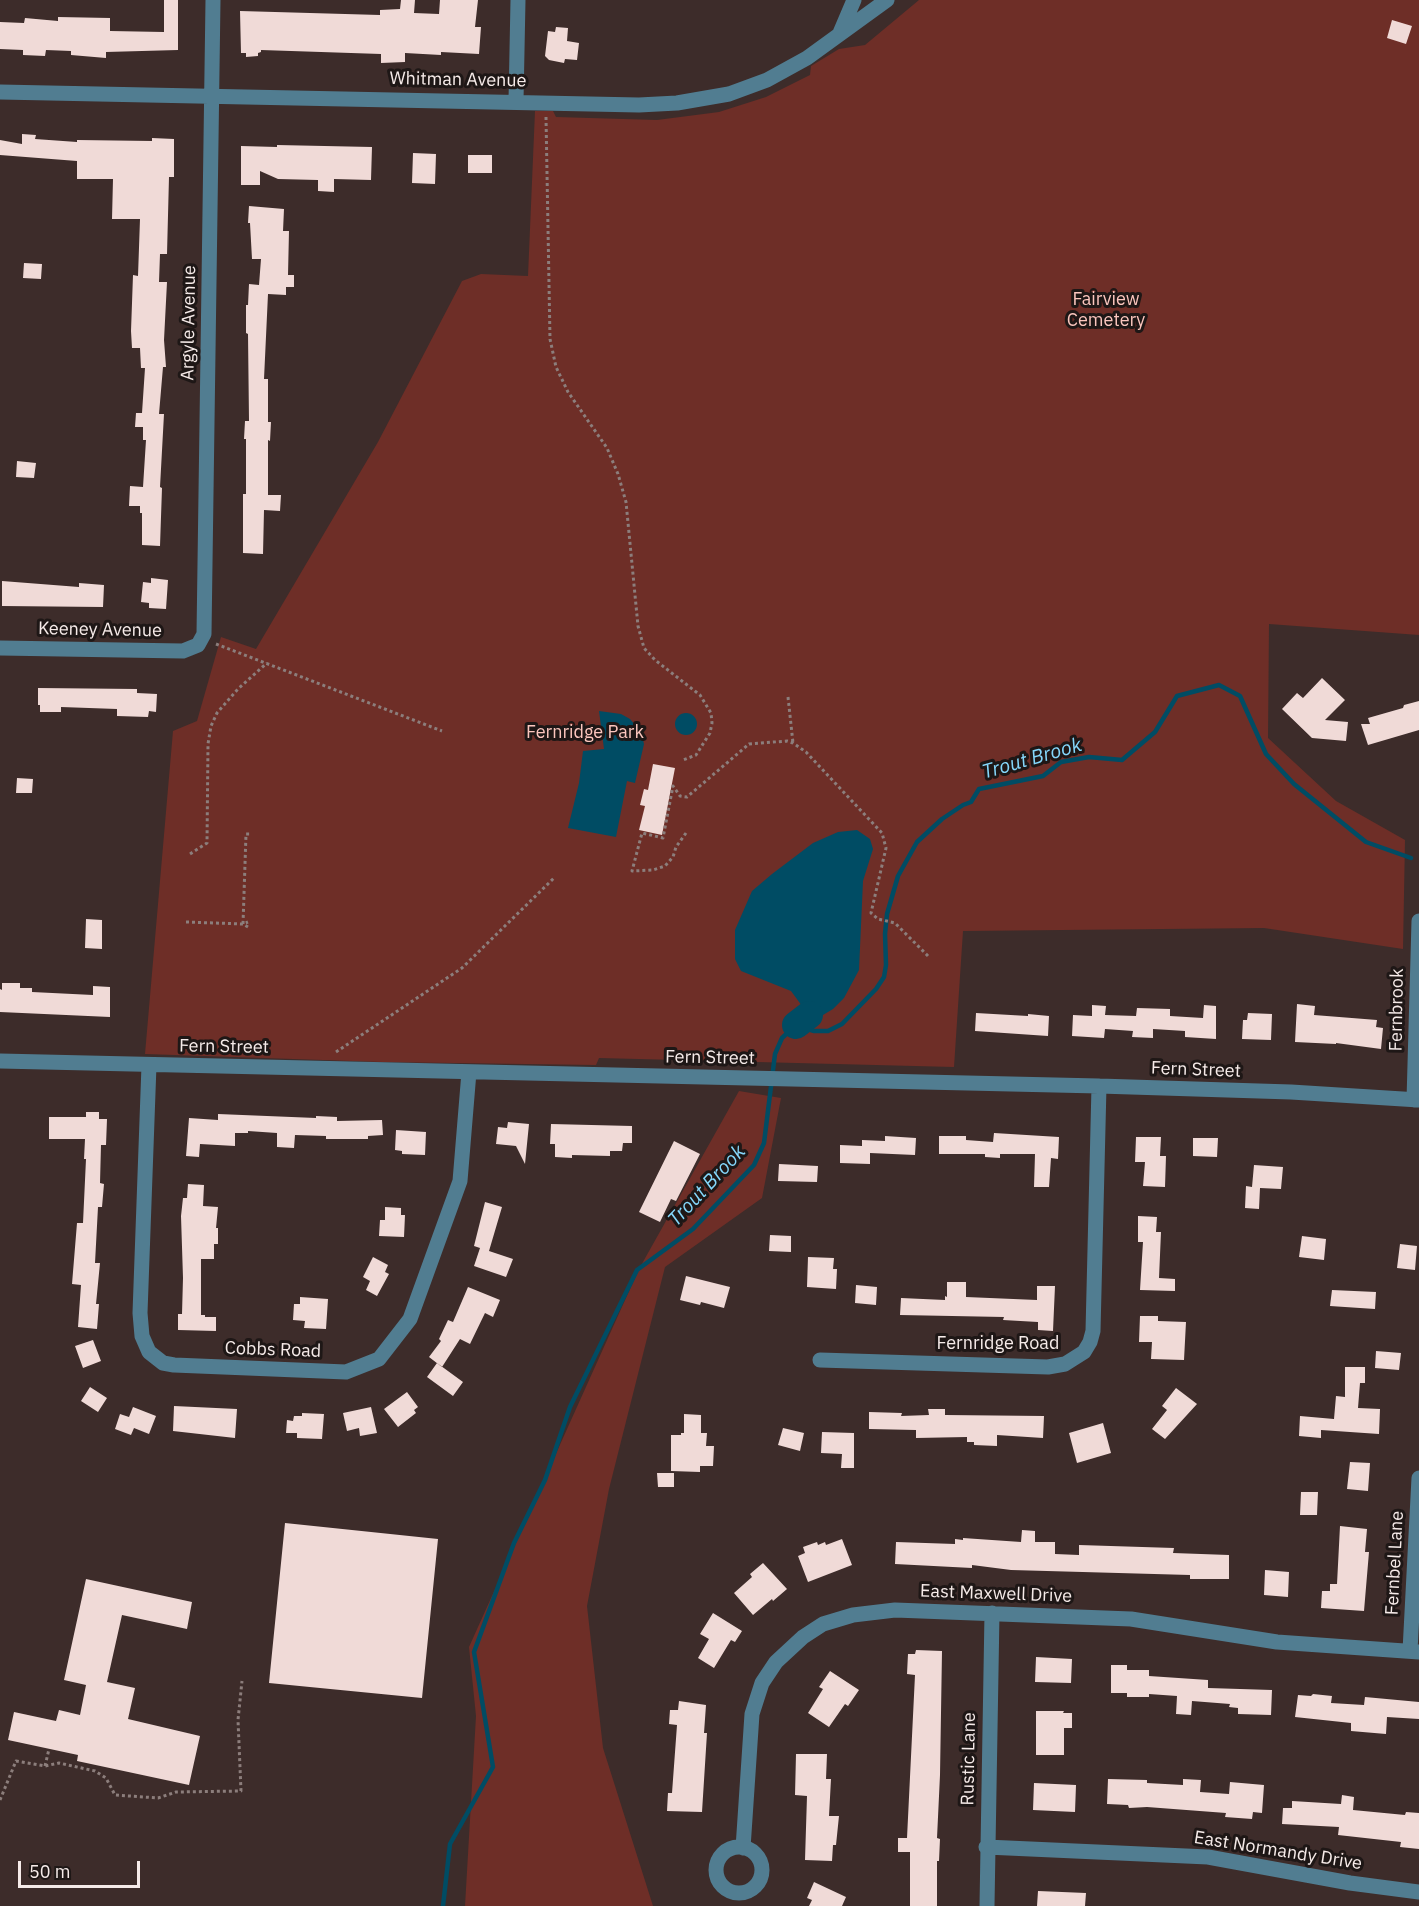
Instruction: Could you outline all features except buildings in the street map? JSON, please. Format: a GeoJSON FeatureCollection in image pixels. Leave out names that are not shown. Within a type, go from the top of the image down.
{"type":"FeatureCollection","features":[{"type":"Feature","properties":{"kind":"street","name":"Argyle Avenue"},"geometry":{"type":"LineString","coordinates":[[198,645],[204,634],[213,0]]}},
{"type":"Feature","properties":{"kind":"street"},"geometry":{"type":"LineString","coordinates":[[516,101],[518,0]]}},
{"type":"Feature","properties":{"kind":"street"},"geometry":{"type":"LineString","coordinates":[[839,35],[854,0]]}},
{"type":"Feature","properties":{"kind":"street","name":"Whitman Avenue"},"geometry":{"type":"LineString","coordinates":[[0,92],[639,105],[677,103],[729,94],[767,80],[807,58],[887,0]]}},
{"type":"Feature","properties":{"kind":"street","name":"Keeney Avenue"},"geometry":{"type":"LineString","coordinates":[[0,648],[183,651],[198,645]]}},
{"type":"Feature","properties":{"kind":"street","name":"Fernbrook"},"geometry":{"type":"LineString","coordinates":[[1417,1100],[1419,921]]}},
{"type":"Feature","properties":{"kind":"street","name":"Fern Street"},"geometry":{"type":"LineString","coordinates":[[0,1061],[1099,1086],[1291,1092],[1417,1100]]}},
{"type":"Feature","properties":{"kind":"street","name":"Cobbs Road"},"geometry":{"type":"LineString","coordinates":[[149,1065],[140,1313],[142,1336],[149,1352],[163,1362],[174,1365],[346,1372],[379,1359],[410,1319],[460,1181],[469,1072]]}},
{"type":"Feature","properties":{"kind":"street","name":"Fernridge Road"},"geometry":{"type":"LineString","coordinates":[[820,1360],[1048,1367],[1065,1364],[1084,1352],[1090,1342],[1094,1323],[1099,1086]]}},
{"type":"Feature","properties":{"kind":"street","name":"Fernbel Lane"},"geometry":{"type":"LineString","coordinates":[[1414,1652],[1419,1478]]}},
{"type":"Feature","properties":{"kind":"street","name":"East Maxwell Drive"},"geometry":{"type":"LineString","coordinates":[[743,1848],[752,1714],[762,1683],[776,1662],[803,1638],[823,1624],[853,1615],[895,1610],[1131,1619],[1277,1642],[1414,1652]]}},
{"type":"Feature","properties":{"kind":"street","name":"Rustic Lane"},"geometry":{"type":"LineString","coordinates":[[987,1906],[986,1847],[992,1614]]}},
{"type":"Feature","properties":{"kind":"street","name":"East Normandy Drive"},"geometry":{"type":"LineString","coordinates":[[986,1847],[1208,1857],[1350,1883],[1419,1892]]}},
{"type":"Feature","properties":{"kind":"path"},"geometry":{"type":"LineString","coordinates":[[546,112],[550,339],[556,367],[568,392],[607,448],[618,474],[626,502],[638,626],[644,648],[655,660],[700,695],[711,713],[710,733],[696,755],[683,760]]}},
{"type":"Feature","properties":{"kind":"path"},"geometry":{"type":"LineString","coordinates":[[216,644],[442,731]]}},
{"type":"Feature","properties":{"kind":"path"},"geometry":{"type":"LineString","coordinates":[[190,854],[207,843],[208,744],[211,726],[217,713],[267,663]]}},
{"type":"Feature","properties":{"kind":"path"},"geometry":{"type":"LineString","coordinates":[[789,697],[793,743]]}},
{"type":"Feature","properties":{"kind":"path"},"geometry":{"type":"LineString","coordinates":[[686,833],[676,847],[673,857],[665,866],[632,872],[642,833],[663,838],[673,786],[680,796],[687,797],[749,744],[787,741],[793,743],[806,752],[882,833],[886,848],[871,913],[878,919],[895,923],[928,956]]}},
{"type":"Feature","properties":{"kind":"path"},"geometry":{"type":"LineString","coordinates":[[243,924],[246,834],[250,834]]}},
{"type":"Feature","properties":{"kind":"path"},"geometry":{"type":"LineString","coordinates":[[335,1053],[462,968],[554,878]]}},
{"type":"Feature","properties":{"kind":"path"},"geometry":{"type":"LineString","coordinates":[[186,922],[248,924]]}},
{"type":"Feature","properties":{"kind":"path"},"geometry":{"type":"LineString","coordinates":[[0,1800],[16,1761],[45,1766],[59,1764],[94,1771],[106,1778],[115,1795],[158,1798],[176,1792],[241,1791],[238,1720],[242,1681]]}},
{"type":"Feature","properties":{"kind":"path"},"geometry":{"type":"LineString","coordinates":[[45,1766],[49,1749]]}},
{"type":"Feature","properties":{"kind":"green space"},"geometry":{"type":"Polygon","coordinates":[[[919,0],[1419,0],[1419,635],[1269,624],[1268,738],[1336,801],[1405,840],[1403,949],[1264,928],[963,931],[954,1067],[599,1058],[596,1065],[382,1062],[145,1054],[173,731],[197,721],[221,637],[256,649],[378,442],[462,281],[481,274],[528,276],[535,111],[553,111],[556,117],[657,120],[719,112],[766,97],[810,75],[811,66],[839,49],[865,45],[919,0]]]}},
{"type":"Feature","properties":{"kind":"green space"},"geometry":{"type":"Polygon","coordinates":[[[739,1091],[781,1098],[762,1198],[665,1267],[609,1489],[587,1606],[603,1748],[653,1906],[465,1906],[476,1716],[469,1647],[639,1269],[739,1091]]]}},
{"type":"Feature","properties":{"kind":"water"},"geometry":{"type":"Polygon","coordinates":[[[599,711],[621,714],[630,719],[641,732],[644,744],[635,783],[627,781],[616,837],[568,828],[579,783],[583,751],[604,749],[599,711]]]}},
{"type":"Feature","properties":{"kind":"water"},"geometry":{"type":"Polygon","coordinates":[[[686,713],[694,716],[697,724],[694,732],[686,735],[678,732],[675,724],[678,716],[686,713]]]}},
{"type":"Feature","properties":{"kind":"water"},"geometry":{"type":"Polygon","coordinates":[[[857,830],[870,839],[873,849],[863,881],[859,970],[844,998],[833,1009],[813,1021],[791,991],[741,971],[735,959],[735,930],[752,891],[772,874],[813,843],[838,832],[857,830]]]}},
{"type":"Feature","properties":{"kind":"waterway","name":"Trout Brook"},"geometry":{"type":"LineString","coordinates":[[443,1906],[450,1844],[493,1767],[474,1652],[514,1543],[545,1480],[570,1407],[637,1270],[693,1229],[754,1165],[764,1143],[775,1054],[782,1038],[796,1025],[814,1031],[828,1031],[842,1024],[876,989],[884,977],[887,914],[898,876],[917,842],[942,819],[971,802],[979,789],[1043,776],[1061,762],[1089,757],[1122,760],[1155,732],[1177,696],[1219,685],[1240,696],[1266,754],[1294,784],[1366,842],[1411,858]]}},
{"type":"Feature","properties":{"kind":"waterway"},"geometry":{"type":"LineString","coordinates":[[796,1025],[809,1015]]}},
{"type":"Feature","properties":{"kind":"park label","name":"Fairview Cemetery"},"geometry":{"type":"Point","coordinates":[1106,310]}},
{"type":"Feature","properties":{"kind":"park label","name":"Fernridge Park"},"geometry":{"type":"Point","coordinates":[585,733]}}]}
